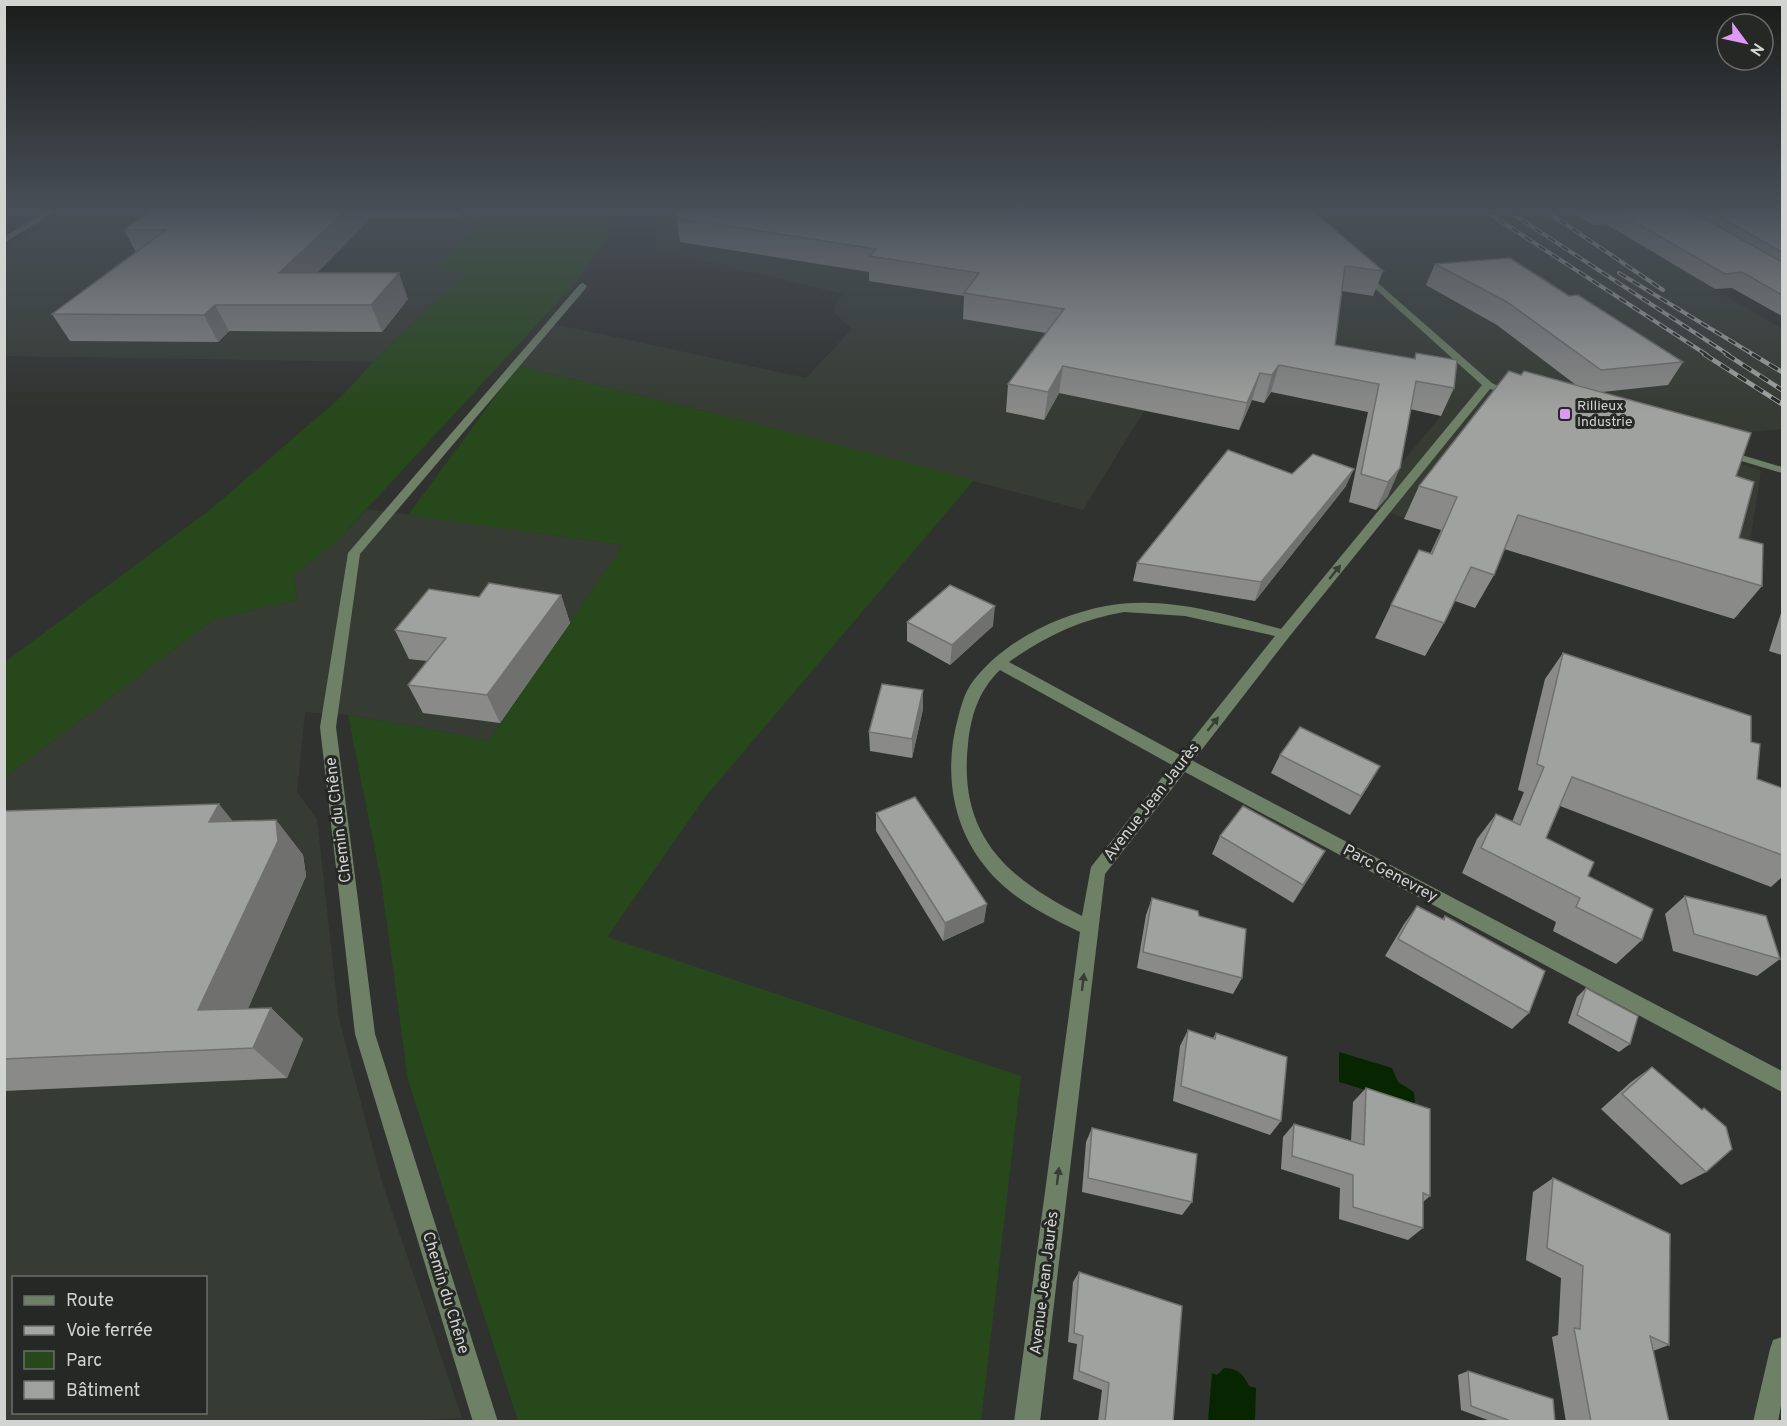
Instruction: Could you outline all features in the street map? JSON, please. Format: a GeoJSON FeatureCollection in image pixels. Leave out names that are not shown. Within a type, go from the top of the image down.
{"type":"FeatureCollection","features":[{"type":"Feature","properties":{"kind":"street"},"geometry":{"type":"LineString","coordinates":[[1368,278],[1488,385],[1509,391]]}},
{"type":"Feature","properties":{"kind":"street","name":"Chemin du Chêne"},"geometry":{"type":"LineString","coordinates":[[486,1422],[365,1034],[328,727],[354,553],[583,286]]}},
{"type":"Feature","properties":{"kind":"street","name":"Avenue Jean Jaurès"},"geometry":{"type":"LineString","coordinates":[[1027,1422],[1097,872],[1284,634],[1488,385]]}},
{"type":"Feature","properties":{"kind":"street"},"geometry":{"type":"LineString","coordinates":[[1713,449],[1782,470]]}},
{"type":"Feature","properties":{"kind":"street"},"geometry":{"type":"LineString","coordinates":[[1090,928],[1042,905],[1007,878],[979,846],[962,809],[957,774],[966,713],[975,689],[999,663],[1027,642],[1050,629],[1122,608],[1153,608],[1197,613],[1284,634]]}},
{"type":"Feature","properties":{"kind":"street","name":"Parc Genevrey"},"geometry":{"type":"LineString","coordinates":[[999,663],[1182,764],[1782,1082]]}},
{"type":"Feature","properties":{"kind":"street"},"geometry":{"type":"LineString","coordinates":[[1765,1422],[1782,1349]]}},
{"type":"Feature","properties":{"kind":"shaded area"},"geometry":{"type":"Polygon","coordinates":[[[4,278],[460,278],[373,362],[5,356],[4,278]]]}},
{"type":"Feature","properties":{"kind":"shaded area"},"geometry":{"type":"Polygon","coordinates":[[[775,278],[1695,278],[1782,329],[1782,429],[1697,437],[1694,451],[1761,470],[1739,618],[1398,516],[1368,503],[1441,416],[1275,381],[1264,403],[1252,400],[1239,430],[1144,411],[1083,510],[762,425],[518,366],[554,324],[806,378],[852,329],[835,314],[835,306],[843,294],[775,278]]]}},
{"type":"Feature","properties":{"kind":"shaded area"},"geometry":{"type":"Polygon","coordinates":[[[367,509],[623,545],[489,740],[348,715],[305,712],[297,792],[317,819],[339,1019],[381,1179],[462,1418],[380,1422],[5,1422],[5,777],[214,619],[297,600],[294,575],[337,541],[367,509]]]}},
{"type":"Feature","properties":{"kind":"shaded area"},"geometry":{"type":"Polygon","coordinates":[[[1339,1052],[1392,1068],[1398,1082],[1414,1092],[1415,1105],[1339,1082],[1339,1052]]]}},
{"type":"Feature","properties":{"kind":"shaded area"},"geometry":{"type":"Polygon","coordinates":[[[1224,1368],[1236,1371],[1242,1375],[1249,1386],[1256,1388],[1255,1421],[1208,1421],[1212,1373],[1217,1375],[1224,1368]]]}},
{"type":"Feature","properties":{"kind":"green space"},"geometry":{"type":"Polygon","coordinates":[[[460,278],[579,278],[337,541],[294,575],[297,600],[214,619],[5,777],[5,662],[211,509],[341,397],[373,362],[460,278]]]}},
{"type":"Feature","properties":{"kind":"green space"},"geometry":{"type":"Polygon","coordinates":[[[518,366],[762,425],[974,480],[706,796],[607,937],[1021,1076],[981,1421],[518,1421],[408,1080],[381,880],[348,715],[489,740],[623,545],[408,515],[518,366]]]}},
{"type":"Feature","properties":{"kind":"building"},"geometry":{"type":"Polygon","coordinates":[[[101,278],[395,278],[371,305],[215,305],[204,315],[52,314],[101,278]]]}},
{"type":"Feature","properties":{"kind":"building"},"geometry":{"type":"Polygon","coordinates":[[[976,278],[1344,278],[1335,345],[1415,359],[1416,353],[1457,360],[1454,388],[1416,381],[1400,468],[1388,482],[1361,474],[1379,384],[1279,365],[1272,375],[1260,373],[1247,403],[1063,366],[1048,392],[1008,384],[1064,309],[964,293],[976,278]]]}},
{"type":"Feature","properties":{"kind":"building"},"geometry":{"type":"Polygon","coordinates":[[[1461,278],[1540,278],[1569,296],[1578,295],[1683,362],[1601,370],[1507,302],[1461,278]]]}},
{"type":"Feature","properties":{"kind":"building"},"geometry":{"type":"Polygon","coordinates":[[[1752,278],[1782,278],[1782,295],[1752,278]]]}},
{"type":"Feature","properties":{"kind":"building"},"geometry":{"type":"Polygon","coordinates":[[[1509,371],[1521,375],[1524,371],[1751,433],[1736,476],[1754,482],[1739,538],[1763,544],[1762,586],[1518,515],[1494,575],[1471,567],[1444,623],[1391,605],[1419,550],[1432,554],[1457,497],[1419,486],[1509,371]]]}},
{"type":"Feature","properties":{"kind":"building"},"geometry":{"type":"Polygon","coordinates":[[[1228,450],[1292,474],[1313,454],[1354,469],[1261,582],[1137,563],[1228,450]]]}},
{"type":"Feature","properties":{"kind":"building"},"geometry":{"type":"Polygon","coordinates":[[[489,583],[561,595],[487,695],[408,685],[446,638],[395,630],[429,589],[479,597],[489,583]]]}},
{"type":"Feature","properties":{"kind":"building"},"geometry":{"type":"Polygon","coordinates":[[[950,585],[995,606],[952,645],[907,622],[950,585]]]}},
{"type":"Feature","properties":{"kind":"building"},"geometry":{"type":"Polygon","coordinates":[[[1563,653],[1751,716],[1751,742],[1760,744],[1757,779],[1782,788],[1782,855],[1572,777],[1546,838],[1594,862],[1588,876],[1653,909],[1642,940],[1576,907],[1580,898],[1481,848],[1496,814],[1520,825],[1544,767],[1537,764],[1563,653]]]}},
{"type":"Feature","properties":{"kind":"building"},"geometry":{"type":"Polygon","coordinates":[[[882,684],[923,690],[912,739],[869,732],[882,684]]]}},
{"type":"Feature","properties":{"kind":"building"},"geometry":{"type":"Polygon","coordinates":[[[1300,727],[1380,766],[1361,796],[1280,755],[1300,727]]]}},
{"type":"Feature","properties":{"kind":"building"},"geometry":{"type":"Polygon","coordinates":[[[915,797],[987,904],[945,923],[876,813],[915,797]]]}},
{"type":"Feature","properties":{"kind":"building"},"geometry":{"type":"Polygon","coordinates":[[[219,804],[209,822],[276,820],[278,841],[198,1010],[271,1008],[253,1048],[4,1059],[4,811],[219,804]]]}},
{"type":"Feature","properties":{"kind":"building"},"geometry":{"type":"Polygon","coordinates":[[[1243,806],[1325,851],[1303,885],[1220,836],[1243,806]]]}},
{"type":"Feature","properties":{"kind":"building"},"geometry":{"type":"Polygon","coordinates":[[[1685,896],[1766,916],[1780,959],[1694,934],[1685,896]]]}},
{"type":"Feature","properties":{"kind":"building"},"geometry":{"type":"Polygon","coordinates":[[[1152,898],[1198,911],[1199,916],[1246,929],[1242,978],[1143,952],[1152,898]]]}},
{"type":"Feature","properties":{"kind":"building"},"geometry":{"type":"Polygon","coordinates":[[[1417,906],[1444,920],[1445,916],[1545,971],[1529,1013],[1398,939],[1417,906]]]}},
{"type":"Feature","properties":{"kind":"building"},"geometry":{"type":"Polygon","coordinates":[[[1586,988],[1638,1016],[1630,1044],[1577,1015],[1586,988]]]}},
{"type":"Feature","properties":{"kind":"building"},"geometry":{"type":"Polygon","coordinates":[[[1188,1030],[1215,1039],[1216,1033],[1287,1057],[1281,1121],[1181,1086],[1188,1030]]]}},
{"type":"Feature","properties":{"kind":"building"},"geometry":{"type":"Polygon","coordinates":[[[1652,1067],[1702,1110],[1704,1108],[1726,1127],[1732,1149],[1706,1172],[1622,1094],[1652,1067]]]}},
{"type":"Feature","properties":{"kind":"building"},"geometry":{"type":"Polygon","coordinates":[[[1366,1088],[1430,1109],[1430,1196],[1423,1193],[1423,1228],[1353,1207],[1353,1175],[1292,1156],[1294,1124],[1364,1145],[1366,1088]]]}},
{"type":"Feature","properties":{"kind":"building"},"geometry":{"type":"Polygon","coordinates":[[[1092,1128],[1197,1154],[1192,1202],[1088,1178],[1092,1128]]]}},
{"type":"Feature","properties":{"kind":"building"},"geometry":{"type":"Polygon","coordinates":[[[1553,1178],[1670,1234],[1669,1345],[1650,1336],[1669,1422],[1591,1422],[1574,1328],[1580,1329],[1583,1266],[1547,1248],[1553,1178]]]}},
{"type":"Feature","properties":{"kind":"building"},"geometry":{"type":"Polygon","coordinates":[[[1079,1272],[1182,1306],[1173,1422],[1105,1422],[1109,1383],[1079,1371],[1083,1336],[1074,1333],[1079,1272]]]}},
{"type":"Feature","properties":{"kind":"building"},"geometry":{"type":"Polygon","coordinates":[[[1468,1371],[1553,1399],[1555,1422],[1513,1422],[1471,1406],[1468,1371]]]}},
{"type":"Feature","properties":{"kind":"railway"},"geometry":{"type":"LineString","coordinates":[[1588,278],[1707,355]]}},
{"type":"Feature","properties":{"kind":"railway"},"geometry":{"type":"LineString","coordinates":[[1610,278],[1729,355]]}},
{"type":"Feature","properties":{"kind":"railway"},"geometry":{"type":"LineString","coordinates":[[1626,278],[1754,355]]}},
{"type":"Feature","properties":{"kind":"railway"},"geometry":{"type":"LineString","coordinates":[[1645,278],[1663,290]]}},
{"type":"Feature","properties":{"kind":"railway"},"geometry":{"type":"LineString","coordinates":[[1704,354],[1782,404]]}},
{"type":"Feature","properties":{"kind":"railway"},"geometry":{"type":"LineString","coordinates":[[1726,354],[1782,390]]}},
{"type":"Feature","properties":{"kind":"railway"},"geometry":{"type":"LineString","coordinates":[[1752,354],[1782,372]]}},
{"type":"Feature","properties":{"kind":"place","name":"Rillieux Industrie"},"geometry":{"type":"Point","coordinates":[1565,414]}}]}
